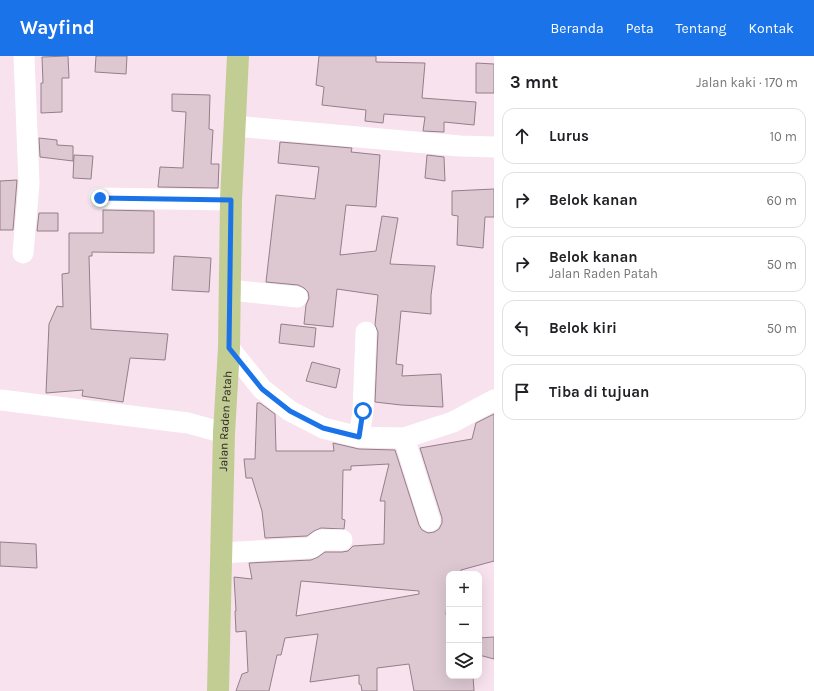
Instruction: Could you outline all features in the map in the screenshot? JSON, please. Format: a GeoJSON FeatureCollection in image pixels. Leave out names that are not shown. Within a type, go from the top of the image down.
{"type":"FeatureCollection","features":[{"type":"Feature","properties":{"kind":"main road","name":"Jalan Raden Patah"},"geometry":{"type":"LineString","coordinates":[[218,691],[224,433],[229,348],[243,291],[231,200],[240,127],[238,56]]}},
{"type":"Feature","properties":{"kind":"street"},"geometry":{"type":"LineString","coordinates":[[23,253],[29,184],[24,56]]}},
{"type":"Feature","properties":{"kind":"street"},"geometry":{"type":"LineString","coordinates":[[240,127],[460,146],[494,147]]}},
{"type":"Feature","properties":{"kind":"street"},"geometry":{"type":"LineString","coordinates":[[100,198],[231,200]]}},
{"type":"Feature","properties":{"kind":"street"},"geometry":{"type":"LineString","coordinates":[[243,291],[297,296]]}},
{"type":"Feature","properties":{"kind":"street"},"geometry":{"type":"LineString","coordinates":[[361,426],[366,332]]}},
{"type":"Feature","properties":{"kind":"street"},"geometry":{"type":"LineString","coordinates":[[229,348],[262,389],[290,411],[323,428],[361,426],[404,438],[454,422],[494,400]]}},
{"type":"Feature","properties":{"kind":"street"},"geometry":{"type":"LineString","coordinates":[[0,400],[188,423],[224,433]]}},
{"type":"Feature","properties":{"kind":"street"},"geometry":{"type":"LineString","coordinates":[[404,438],[430,522]]}},
{"type":"Feature","properties":{"kind":"street"},"geometry":{"type":"LineString","coordinates":[[222,553],[311,548],[320,540],[342,540]]}},
{"type":"Feature","properties":{"kind":"building"},"geometry":{"type":"Polygon","coordinates":[[[68,56],[69,78],[62,78],[62,112],[41,113],[41,83],[43,83],[42,57],[68,56]]]}},
{"type":"Feature","properties":{"kind":"building"},"geometry":{"type":"Polygon","coordinates":[[[96,56],[127,56],[126,74],[95,72],[96,56]]]}},
{"type":"Feature","properties":{"kind":"building"},"geometry":{"type":"Polygon","coordinates":[[[319,56],[376,56],[376,62],[425,63],[422,98],[476,102],[474,125],[444,122],[444,132],[423,131],[425,117],[384,114],[383,123],[365,121],[366,110],[322,105],[324,87],[316,85],[319,56]]]}},
{"type":"Feature","properties":{"kind":"building"},"geometry":{"type":"Polygon","coordinates":[[[476,63],[494,64],[494,93],[476,93],[476,63]]]}},
{"type":"Feature","properties":{"kind":"building"},"geometry":{"type":"Polygon","coordinates":[[[172,94],[210,95],[209,129],[213,130],[211,164],[219,164],[218,188],[158,187],[160,167],[183,168],[186,112],[172,111],[172,94]]]}},
{"type":"Feature","properties":{"kind":"building"},"geometry":{"type":"Polygon","coordinates":[[[39,138],[57,140],[57,145],[73,146],[73,161],[40,157],[39,138]]]}},
{"type":"Feature","properties":{"kind":"building"},"geometry":{"type":"Polygon","coordinates":[[[280,142],[352,148],[351,152],[380,155],[376,207],[346,205],[340,255],[376,251],[382,216],[398,218],[390,264],[435,266],[431,295],[431,314],[401,311],[396,364],[403,365],[402,376],[441,374],[443,407],[375,402],[378,332],[375,325],[378,295],[337,289],[333,327],[304,324],[306,305],[309,298],[308,292],[298,285],[266,282],[276,195],[315,199],[319,167],[278,163],[280,142]]]}},
{"type":"Feature","properties":{"kind":"building"},"geometry":{"type":"Polygon","coordinates":[[[74,155],[93,156],[91,179],[73,178],[74,155]]]}},
{"type":"Feature","properties":{"kind":"building"},"geometry":{"type":"Polygon","coordinates":[[[427,155],[444,157],[445,181],[425,178],[427,155]]]}},
{"type":"Feature","properties":{"kind":"building"},"geometry":{"type":"Polygon","coordinates":[[[17,180],[13,230],[0,230],[0,181],[17,180]]]}},
{"type":"Feature","properties":{"kind":"building"},"geometry":{"type":"Polygon","coordinates":[[[494,189],[494,217],[485,217],[483,248],[457,245],[458,216],[452,215],[452,191],[494,189]]]}},
{"type":"Feature","properties":{"kind":"building"},"geometry":{"type":"Polygon","coordinates":[[[103,210],[154,211],[154,253],[92,252],[92,256],[89,256],[91,329],[168,334],[165,360],[130,358],[123,402],[82,396],[83,390],[46,393],[49,324],[57,306],[63,307],[62,274],[69,273],[69,233],[103,233],[103,210]]]}},
{"type":"Feature","properties":{"kind":"building"},"geometry":{"type":"Polygon","coordinates":[[[39,213],[58,213],[58,231],[37,231],[39,213]]]}},
{"type":"Feature","properties":{"kind":"building"},"geometry":{"type":"Polygon","coordinates":[[[174,256],[211,258],[209,292],[172,290],[174,256]]]}},
{"type":"Feature","properties":{"kind":"building"},"geometry":{"type":"Polygon","coordinates":[[[281,324],[316,328],[314,347],[279,343],[281,324]]]}},
{"type":"Feature","properties":{"kind":"building"},"geometry":{"type":"Polygon","coordinates":[[[312,362],[340,369],[336,388],[306,381],[312,362]]]}},
{"type":"Feature","properties":{"kind":"building"},"geometry":{"type":"Polygon","coordinates":[[[257,403],[260,403],[275,414],[276,451],[334,451],[333,443],[359,449],[395,450],[419,525],[422,530],[428,533],[434,532],[439,529],[442,523],[442,518],[420,448],[472,439],[476,423],[494,414],[494,561],[461,571],[446,571],[446,679],[473,679],[474,691],[414,691],[409,664],[377,668],[377,691],[362,691],[361,685],[359,684],[359,675],[310,682],[318,634],[285,638],[281,655],[277,655],[269,691],[236,691],[242,674],[248,672],[246,631],[236,632],[234,577],[252,579],[249,563],[311,560],[325,552],[342,552],[348,551],[353,546],[384,544],[385,501],[380,501],[389,464],[351,466],[351,470],[343,470],[342,519],[345,520],[344,529],[321,528],[307,536],[265,538],[262,511],[252,478],[246,478],[244,459],[255,459],[257,403]],[[301,581],[296,616],[419,594],[419,591],[301,581]]]}},
{"type":"Feature","properties":{"kind":"building"},"geometry":{"type":"Polygon","coordinates":[[[0,542],[36,544],[37,568],[0,566],[0,542]]]}},
{"type":"Feature","properties":{"kind":"building"},"geometry":{"type":"Polygon","coordinates":[[[494,637],[494,659],[482,656],[482,638],[494,637]]]}},
{"type":"Feature","properties":{"kind":"route"},"geometry":{"type":"LineString","coordinates":[[100,198],[231,200],[229,348],[262,389],[290,411],[323,428],[359,437],[363,411]]}}]}
